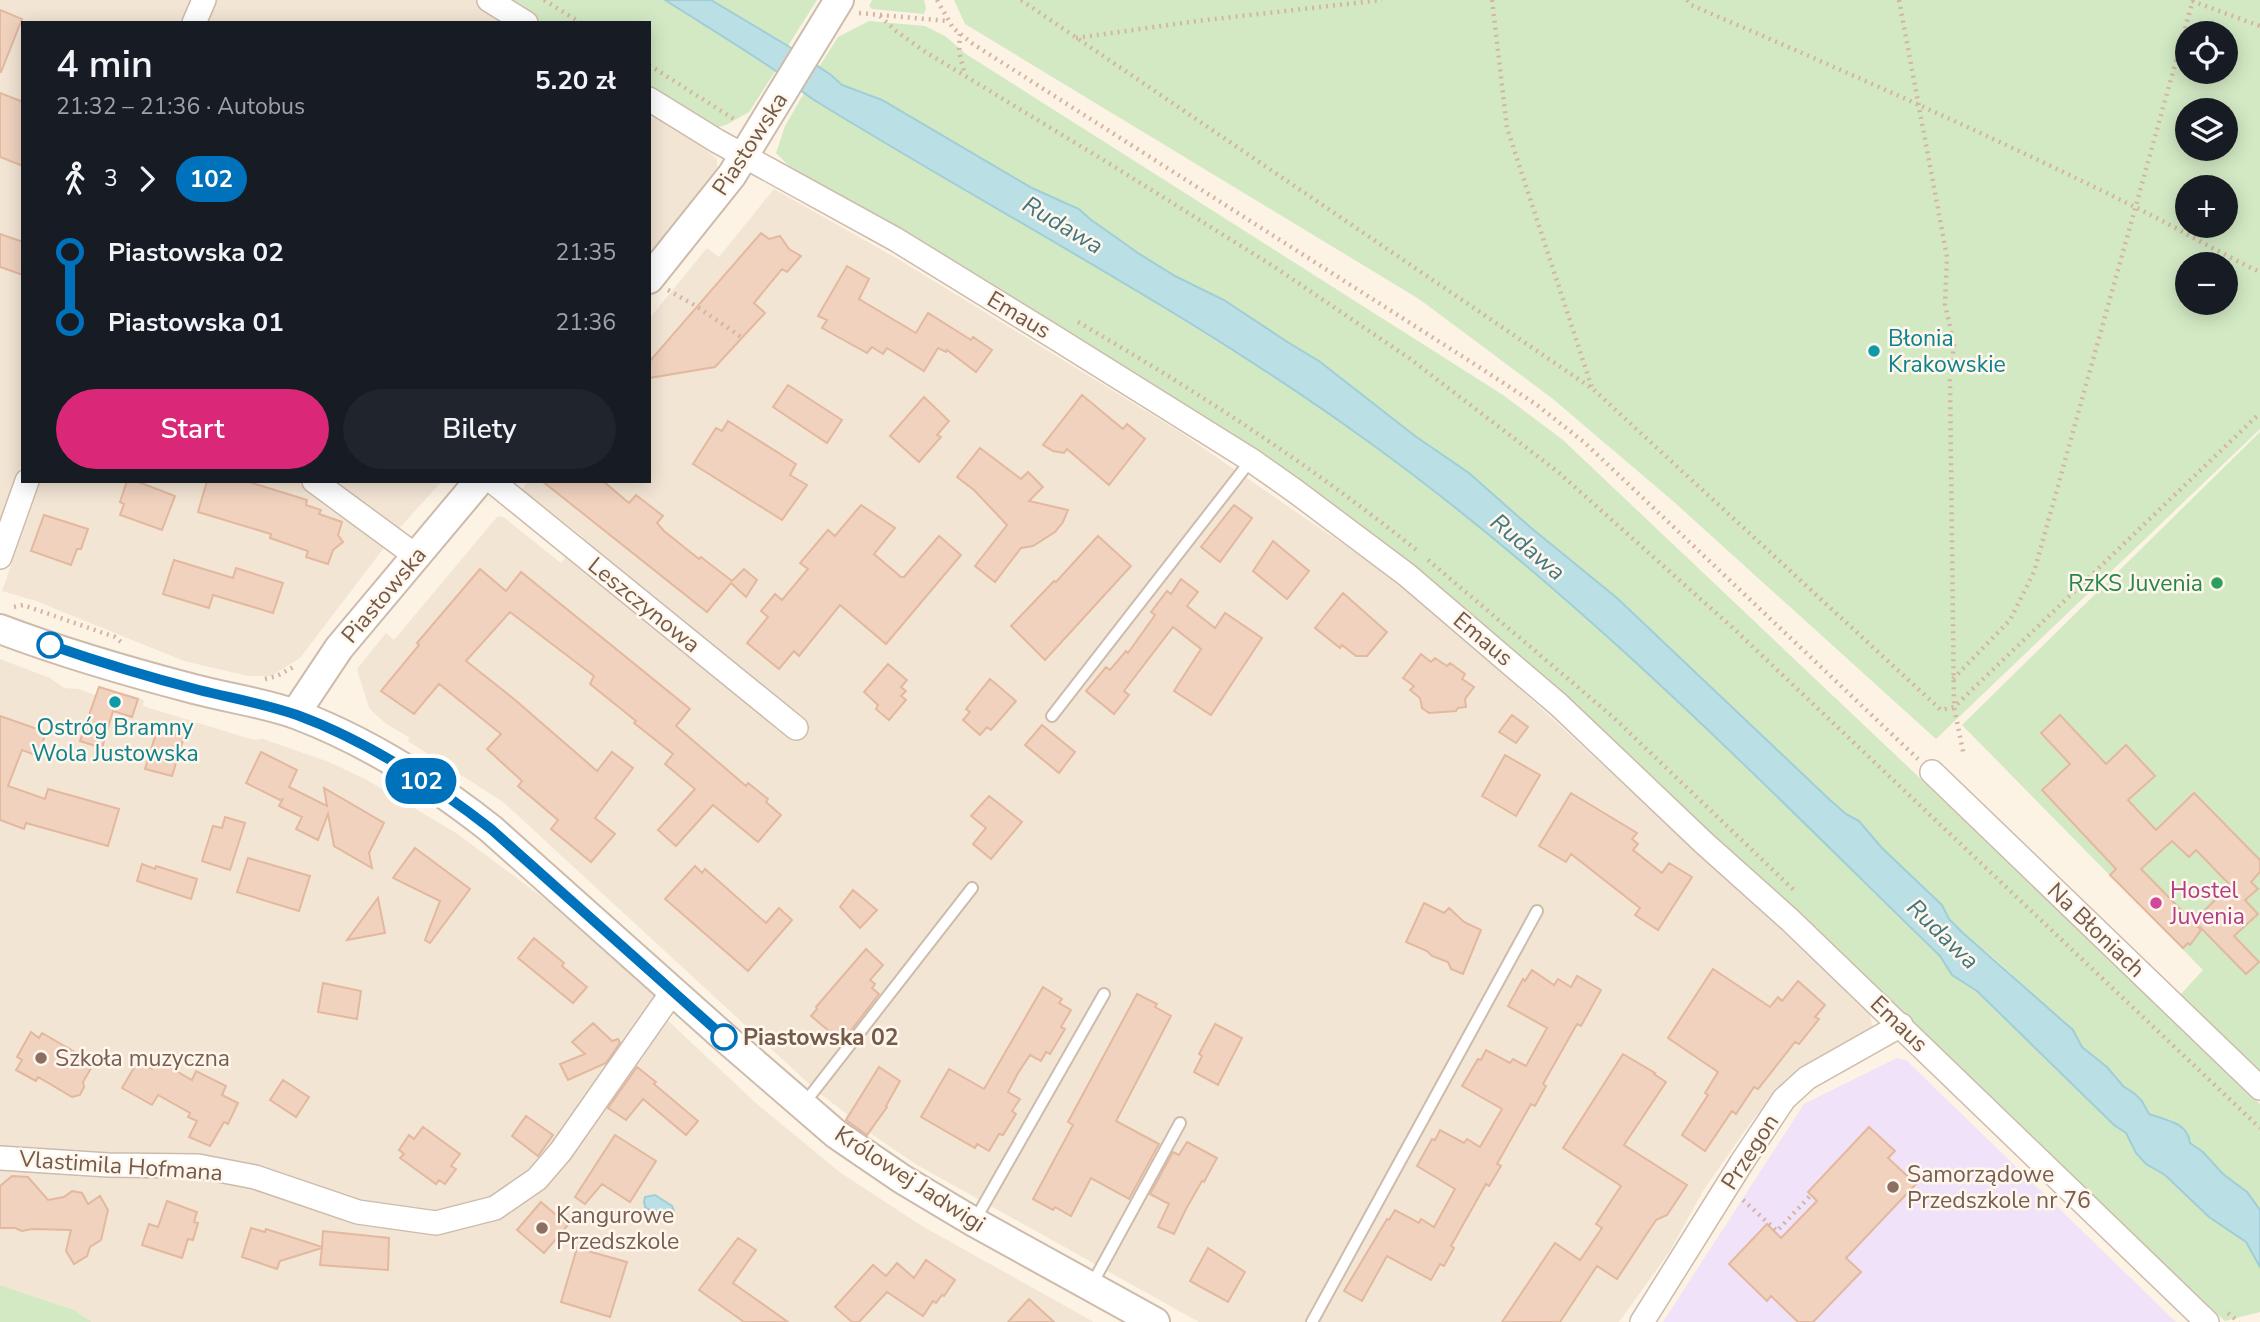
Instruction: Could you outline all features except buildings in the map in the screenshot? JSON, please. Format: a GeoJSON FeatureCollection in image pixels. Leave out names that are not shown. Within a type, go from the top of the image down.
{"type":"FeatureCollection","features":[{"type":"Feature","properties":{"kind":"street"},"geometry":{"type":"LineString","coordinates":[[195,21],[204,0]]}},
{"type":"Feature","properties":{"kind":"street"},"geometry":{"type":"LineString","coordinates":[[489,0],[523,21]]}},
{"type":"Feature","properties":{"kind":"street","name":"Piastowska"},"geometry":{"type":"LineString","coordinates":[[657,284],[745,156],[821,30],[849,7]]}},
{"type":"Feature","properties":{"kind":"street","name":"Emaus"},"geometry":{"type":"LineString","coordinates":[[651,100],[895,239],[1251,460],[1407,575],[1579,723],[1901,1026],[2207,1322]]}},
{"type":"Feature","properties":{"kind":"street"},"geometry":{"type":"LineString","coordinates":[[0,557],[26,483]]}},
{"type":"Feature","properties":{"kind":"street"},"geometry":{"type":"LineString","coordinates":[[317,483],[416,556]]}},
{"type":"Feature","properties":{"kind":"street","name":"Piastowska"},"geometry":{"type":"LineString","coordinates":[[295,714],[340,648],[477,483]]}},
{"type":"Feature","properties":{"kind":"street","name":"Leszczynowa"},"geometry":{"type":"LineString","coordinates":[[494,483],[796,729]]}},
{"type":"Feature","properties":{"kind":"street","name":"Królowej Jadwigi"},"geometry":{"type":"LineString","coordinates":[[4,619],[123,670],[295,714],[366,746],[470,813],[836,1133],[902,1180],[1155,1322]]}},
{"type":"Feature","properties":{"kind":"street","name":"Na Błoniach"},"geometry":{"type":"LineString","coordinates":[[1932,772],[2260,1088]]}},
{"type":"Feature","properties":{"kind":"street","name":"Vlastimila Hofmana"},"geometry":{"type":"LineString","coordinates":[[0,1158],[107,1165],[198,1166],[255,1177],[358,1212],[436,1223],[495,1208],[537,1179],[561,1151],[673,990]]}},
{"type":"Feature","properties":{"kind":"street","name":"Przegon"},"geometry":{"type":"LineString","coordinates":[[1642,1322],[1784,1099],[1807,1078],[1901,1026]]}},
{"type":"Feature","properties":{"kind":"lane"},"geometry":{"type":"LineString","coordinates":[[1052,716],[1251,460]]}},
{"type":"Feature","properties":{"kind":"lane"},"geometry":{"type":"LineString","coordinates":[[803,1105],[972,888]]}},
{"type":"Feature","properties":{"kind":"lane"},"geometry":{"type":"LineString","coordinates":[[1312,1322],[1537,911]]}},
{"type":"Feature","properties":{"kind":"lane"},"geometry":{"type":"LineString","coordinates":[[974,1222],[1104,994]]}},
{"type":"Feature","properties":{"kind":"lane"},"geometry":{"type":"LineString","coordinates":[[1091,1286],[1180,1123]]}},
{"type":"Feature","properties":{"kind":"path"},"geometry":{"type":"LineString","coordinates":[[544,0],[578,21]]}},
{"type":"Feature","properties":{"kind":"path"},"geometry":{"type":"LineString","coordinates":[[937,0],[948,21],[960,34],[1537,405],[1585,443],[1932,772]]}},
{"type":"Feature","properties":{"kind":"path"},"geometry":{"type":"LineString","coordinates":[[1021,0],[1593,389],[1941,710],[1954,707],[2260,413]]}},
{"type":"Feature","properties":{"kind":"path"},"geometry":{"type":"LineString","coordinates":[[1075,38],[1209,19],[1382,0]]}},
{"type":"Feature","properties":{"kind":"path"},"geometry":{"type":"LineString","coordinates":[[1492,0],[1507,128],[1593,389]]}},
{"type":"Feature","properties":{"kind":"path"},"geometry":{"type":"LineString","coordinates":[[1687,0],[1691,5],[1920,103],[2135,207],[2260,272]]}},
{"type":"Feature","properties":{"kind":"path"},"geometry":{"type":"LineString","coordinates":[[1899,0],[1947,257],[1945,304],[1954,345],[1950,380],[1953,679],[1954,707],[1964,756]]}},
{"type":"Feature","properties":{"kind":"path"},"geometry":{"type":"LineString","coordinates":[[1953,679],[2010,620],[2034,572],[2192,0],[2260,26]]}},
{"type":"Feature","properties":{"kind":"path"},"geometry":{"type":"LineString","coordinates":[[849,7],[880,16],[948,21]]}},
{"type":"Feature","properties":{"kind":"path"},"geometry":{"type":"LineString","coordinates":[[880,16],[914,44],[1284,274],[1409,358],[1558,472],[1733,628],[2260,1128]]}},
{"type":"Feature","properties":{"kind":"path"},"geometry":{"type":"LineString","coordinates":[[960,34],[959,52],[965,75]]}},
{"type":"Feature","properties":{"kind":"path"},"geometry":{"type":"LineString","coordinates":[[651,66],[743,124]]}},
{"type":"Feature","properties":{"kind":"path"},"geometry":{"type":"LineString","coordinates":[[657,284],[696,306],[744,340]]}},
{"type":"Feature","properties":{"kind":"path"},"geometry":{"type":"LineString","coordinates":[[4,619],[23,605],[115,637],[124,645]]}},
{"type":"Feature","properties":{"kind":"path"},"geometry":{"type":"LineString","coordinates":[[258,681],[277,676],[293,668],[300,660]]}},
{"type":"Feature","properties":{"kind":"path"},"geometry":{"type":"LineString","coordinates":[[1740,1198],[1777,1231],[1811,1195]]}},
{"type":"Feature","properties":{"kind":"shaded area"},"geometry":{"type":"Polygon","coordinates":[[[0,0],[199,0],[190,21],[21,21],[21,466],[0,524],[0,0]]]}},
{"type":"Feature","properties":{"kind":"shaded area"},"geometry":{"type":"Polygon","coordinates":[[[217,0],[480,0],[513,21],[208,21],[217,0]]]}},
{"type":"Feature","properties":{"kind":"shaded area"},"geometry":{"type":"Polygon","coordinates":[[[651,108],[676,124],[717,159],[717,173],[651,256],[651,108]]]}},
{"type":"Feature","properties":{"kind":"shaded area"},"geometry":{"type":"Polygon","coordinates":[[[774,189],[898,259],[1177,430],[1420,597],[1868,1009],[1873,1027],[1798,1069],[1785,1080],[1751,1122],[1703,1191],[1670,1251],[1619,1322],[1199,1322],[917,1165],[870,1133],[868,1136],[845,1121],[847,1114],[820,1094],[503,802],[408,741],[410,738],[385,723],[369,708],[357,669],[386,633],[394,640],[497,517],[502,516],[561,563],[583,537],[521,490],[526,483],[651,483],[651,317],[707,248],[719,257],[774,189]]]}},
{"type":"Feature","properties":{"kind":"shaded area"},"geometry":{"type":"Polygon","coordinates":[[[40,483],[440,483],[396,532],[300,658],[271,676],[248,676],[184,661],[36,601],[2,591],[40,483]]]}},
{"type":"Feature","properties":{"kind":"shaded area"},"geometry":{"type":"Polygon","coordinates":[[[0,659],[50,678],[64,688],[79,689],[95,695],[99,686],[144,700],[143,706],[254,740],[263,739],[329,762],[367,780],[456,833],[576,922],[658,996],[588,1091],[556,1145],[522,1182],[490,1201],[445,1213],[359,1201],[215,1161],[0,1151],[0,659]]]}},
{"type":"Feature","properties":{"kind":"shaded area"},"geometry":{"type":"Polygon","coordinates":[[[663,1016],[758,1105],[841,1173],[922,1226],[1094,1322],[92,1322],[74,1310],[0,1285],[0,1169],[196,1173],[242,1184],[307,1206],[495,1217],[663,1016]]]}},
{"type":"Feature","properties":{"kind":"shaded area","name":"Samorządowe Przedszkole nr 76"},"geometry":{"type":"Polygon","coordinates":[[[1897,1058],[1906,1060],[2176,1322],[1663,1322],[1804,1104],[1897,1058]]]}},
{"type":"Feature","properties":{"kind":"green space"},"geometry":{"type":"Polygon","coordinates":[[[504,0],[665,0],[776,70],[749,112],[726,125],[712,129],[651,91],[651,21],[538,21],[504,0]]]}},
{"type":"Feature","properties":{"kind":"green space"},"geometry":{"type":"Polygon","coordinates":[[[711,0],[817,0],[788,46],[711,0]]]}},
{"type":"Feature","properties":{"kind":"green space"},"geometry":{"type":"Polygon","coordinates":[[[872,0],[924,0],[926,8],[924,14],[872,9],[869,6],[872,0]]]}},
{"type":"Feature","properties":{"kind":"green space","name":"Błonia Krakowskie"},"geometry":{"type":"Polygon","coordinates":[[[954,0],[2260,0],[2260,429],[1936,739],[1674,502],[1553,399],[1419,299],[965,24],[954,0]]]}},
{"type":"Feature","properties":{"kind":"green space"},"geometry":{"type":"Polygon","coordinates":[[[869,21],[925,26],[945,36],[966,54],[1503,395],[1563,440],[2093,942],[2260,1104],[2260,1210],[2247,1192],[2190,1143],[2172,1120],[2149,1114],[2136,1094],[2123,1086],[2107,1067],[2082,1047],[2076,1034],[1963,933],[1859,821],[1830,800],[1617,598],[1469,473],[1415,436],[1319,361],[1224,300],[1175,276],[1138,253],[1079,209],[1032,188],[882,100],[842,85],[819,67],[838,37],[869,21]]]}},
{"type":"Feature","properties":{"kind":"green space"},"geometry":{"type":"Polygon","coordinates":[[[804,93],[1056,241],[1287,385],[1472,520],[1661,684],[1940,956],[1952,975],[1977,991],[2114,1125],[2126,1133],[2136,1153],[2146,1164],[2165,1175],[2209,1217],[2246,1242],[2260,1267],[2260,1312],[2225,1321],[1438,590],[804,181],[776,153],[785,126],[804,93]]]}},
{"type":"Feature","properties":{"kind":"green space"},"geometry":{"type":"Polygon","coordinates":[[[2260,432],[2260,1076],[2180,995],[2203,970],[1962,725],[2260,432]]]}},
{"type":"Feature","properties":{"kind":"green space"},"geometry":{"type":"Polygon","coordinates":[[[0,1285],[74,1310],[92,1322],[0,1322],[0,1285]]]}},
{"type":"Feature","properties":{"kind":"water","name":"Rudawa"},"geometry":{"type":"Polygon","coordinates":[[[665,0],[711,0],[788,46],[842,85],[882,100],[1032,188],[1079,209],[1138,253],[1175,276],[1224,300],[1319,361],[1415,436],[1469,473],[1617,598],[1830,800],[1859,821],[1882,848],[1942,905],[1949,919],[1963,933],[2073,1030],[2082,1047],[2142,1101],[2149,1114],[2180,1126],[2185,1130],[2190,1143],[2247,1192],[2260,1210],[2260,1267],[2246,1242],[2209,1217],[2165,1175],[2146,1164],[2136,1153],[2126,1133],[2114,1125],[1977,991],[1952,975],[1940,956],[1663,688],[1591,622],[1443,498],[1366,440],[1233,350],[819,103],[760,60],[665,0]]]}},
{"type":"Feature","properties":{"kind":"water"},"geometry":{"type":"Polygon","coordinates":[[[655,1195],[672,1206],[674,1211],[670,1217],[664,1218],[645,1207],[645,1197],[655,1195]]]}},
{"type":"Feature","properties":{"kind":"bus line","name":"102"},"geometry":{"type":"LineString","coordinates":[[50,645],[123,670],[295,714],[357,741],[383,756],[491,829],[724,1037]]}},
{"type":"Feature","properties":{"kind":"place","name":"Błonia Krakowskie"},"geometry":{"type":"Point","coordinates":[1874,351]}},
{"type":"Feature","properties":{"kind":"place","name":"RzKS Juvenia"},"geometry":{"type":"Point","coordinates":[2217,583]}},
{"type":"Feature","properties":{"kind":"place","name":"Ostróg Bramny Wola Justowska"},"geometry":{"type":"Point","coordinates":[115,702]}},
{"type":"Feature","properties":{"kind":"place","name":"Hostel Juvenia"},"geometry":{"type":"Point","coordinates":[2156,903]}},
{"type":"Feature","properties":{"kind":"place","name":"Piastowska 02"},"geometry":{"type":"Point","coordinates":[724,1037]}},
{"type":"Feature","properties":{"kind":"place","name":"Szkoła muzyczna"},"geometry":{"type":"Point","coordinates":[41,1058]}},
{"type":"Feature","properties":{"kind":"place","name":"Samorządowe Przedszkole nr 76"},"geometry":{"type":"Point","coordinates":[1893,1187]}},
{"type":"Feature","properties":{"kind":"place","name":"Kangurowe Przedszkole"},"geometry":{"type":"Point","coordinates":[542,1228]}}]}
